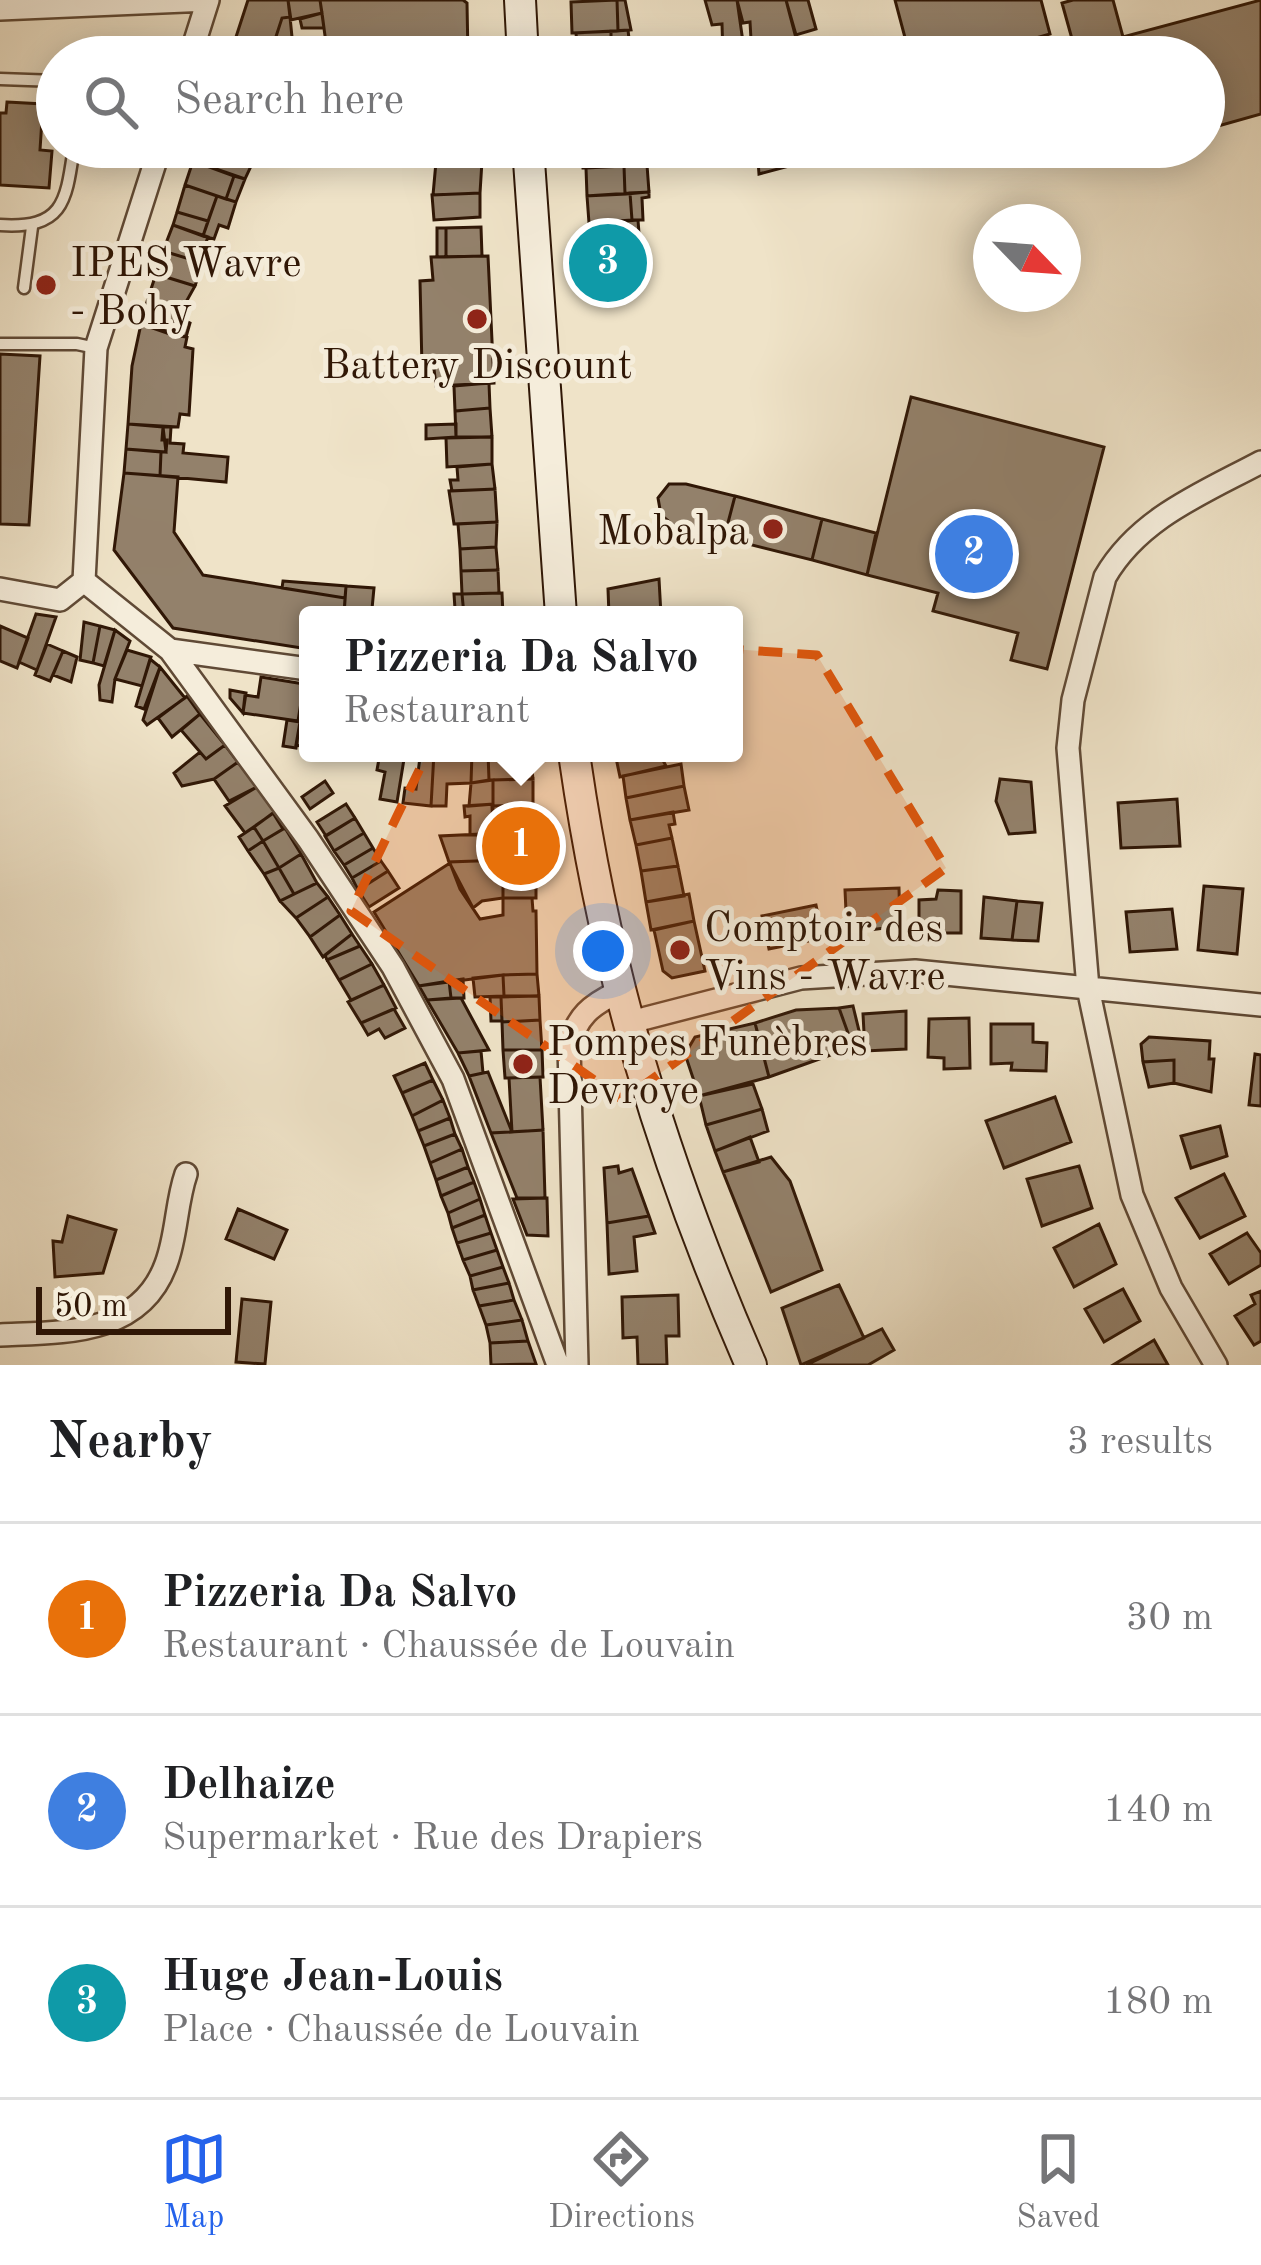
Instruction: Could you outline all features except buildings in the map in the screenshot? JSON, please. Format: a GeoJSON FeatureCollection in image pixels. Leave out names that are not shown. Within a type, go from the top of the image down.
{"type":"FeatureCollection","features":[{"type":"Feature","properties":{"kind":"main road"},"geometry":{"type":"LineString","coordinates":[[520,0],[522,36]]}},
{"type":"Feature","properties":{"kind":"main road"},"geometry":{"type":"LineString","coordinates":[[529,168],[560,606]]}},
{"type":"Feature","properties":{"kind":"main road"},"geometry":{"type":"LineString","coordinates":[[575,762],[589,857],[618,992],[648,1097],[704,1257],[751,1365]]}},
{"type":"Feature","properties":{"kind":"street"},"geometry":{"type":"LineString","coordinates":[[0,9],[208,0],[197,36]]}},
{"type":"Feature","properties":{"kind":"street"},"geometry":{"type":"LineString","coordinates":[[0,589],[60,600],[84,581],[96,348],[153,168]]}},
{"type":"Feature","properties":{"kind":"street"},"geometry":{"type":"LineString","coordinates":[[1216,1365],[1171,1288],[1132,1195],[1088,988],[1068,748],[1073,700],[1105,577],[1126,544],[1153,521],[1261,462]]}},
{"type":"Feature","properties":{"kind":"street"},"geometry":{"type":"LineString","coordinates":[[84,581],[170,650],[308,838],[393,968],[453,1079],[558,1365]]}},
{"type":"Feature","properties":{"kind":"street"},"geometry":{"type":"LineString","coordinates":[[170,650],[299,668]]}},
{"type":"Feature","properties":{"kind":"street"},"geometry":{"type":"LineString","coordinates":[[627,1023],[801,977],[915,971],[1261,1005]]}},
{"type":"Feature","properties":{"kind":"street"},"geometry":{"type":"LineString","coordinates":[[578,1365],[569,1046],[574,1025],[592,1004],[618,992]]}},
{"type":"Feature","properties":{"kind":"street"},"geometry":{"type":"LineString","coordinates":[[0,1335],[100,1327],[135,1307],[151,1292],[168,1260],[176,1203],[186,1174]]}},
{"type":"Feature","properties":{"kind":"lane"},"geometry":{"type":"LineString","coordinates":[[0,79],[36,80]]}},
{"type":"Feature","properties":{"kind":"lane"},"geometry":{"type":"LineString","coordinates":[[0,225],[32,227],[50,217],[67,195],[71,168]]}},
{"type":"Feature","properties":{"kind":"lane"},"geometry":{"type":"LineString","coordinates":[[24,288],[32,227]]}},
{"type":"Feature","properties":{"kind":"lane"},"geometry":{"type":"LineString","coordinates":[[0,344],[96,348]]}},
{"type":"Feature","properties":{"kind":"highlighted area"},"geometry":{"type":"Polygon","coordinates":[[[486,632],[817,655],[946,868],[623,1100],[351,911],[486,632]]]}},
{"type":"Feature","properties":{"kind":"place","name":"Huge Jean-Louis"},"geometry":{"type":"Point","coordinates":[608,263]}},
{"type":"Feature","properties":{"kind":"place","name":"IPES Wavre - Bohy"},"geometry":{"type":"Point","coordinates":[46,285]}},
{"type":"Feature","properties":{"kind":"place","name":"Battery Discount"},"geometry":{"type":"Point","coordinates":[477,319]}},
{"type":"Feature","properties":{"kind":"place","name":"Mobalpa"},"geometry":{"type":"Point","coordinates":[773,529]}},
{"type":"Feature","properties":{"kind":"place","name":"Delhaize"},"geometry":{"type":"Point","coordinates":[974,554]}},
{"type":"Feature","properties":{"kind":"place","name":"Pizzeria Da Salvo"},"geometry":{"type":"Point","coordinates":[521,846]}},
{"type":"Feature","properties":{"kind":"place","name":"Comptoir des Vins - Wavre"},"geometry":{"type":"Point","coordinates":[680,950]}},
{"type":"Feature","properties":{"kind":"place","name":"Pompes Funèbres Devroye"},"geometry":{"type":"Point","coordinates":[523,1064]}}]}
